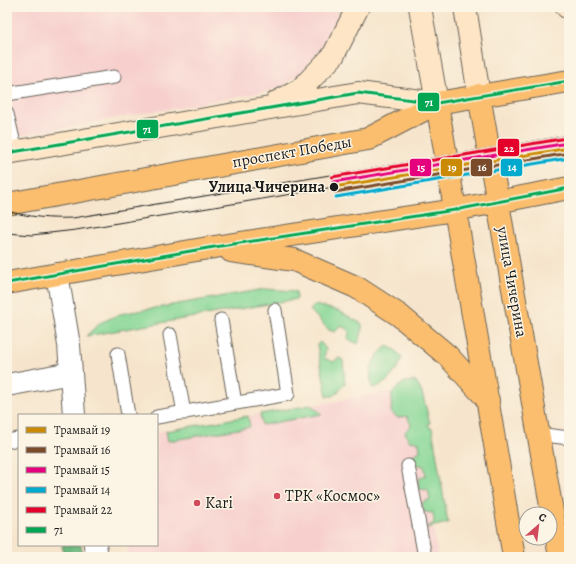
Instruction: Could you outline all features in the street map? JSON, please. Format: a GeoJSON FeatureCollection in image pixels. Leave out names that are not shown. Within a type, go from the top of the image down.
{"type":"FeatureCollection","features":[{"type":"Feature","properties":{"kind":"main road"},"geometry":{"type":"LineString","coordinates":[[248,112],[285,99],[300,90],[333,56],[358,7]]}},
{"type":"Feature","properties":{"kind":"main road"},"geometry":{"type":"LineString","coordinates":[[420,7],[514,557]]}},
{"type":"Feature","properties":{"kind":"main road","name":"улица Чичерина"},"geometry":{"type":"LineString","coordinates":[[465,7],[537,434],[560,557]]}},
{"type":"Feature","properties":{"kind":"main road","name":"проспект Победы"},"geometry":{"type":"LineString","coordinates":[[7,204],[368,139],[437,103],[569,81]]}},
{"type":"Feature","properties":{"kind":"main road"},"geometry":{"type":"LineString","coordinates":[[12,153],[358,93],[437,103]]}},
{"type":"Feature","properties":{"kind":"main road"},"geometry":{"type":"LineString","coordinates":[[7,283],[208,248],[455,210],[569,188]]}},
{"type":"Feature","properties":{"kind":"main road"},"geometry":{"type":"LineString","coordinates":[[208,248],[294,260],[356,287],[399,315],[448,356],[488,400]]}},
{"type":"Feature","properties":{"kind":"street"},"geometry":{"type":"LineString","coordinates":[[57,274],[69,344],[74,414]]}},
{"type":"Feature","properties":{"kind":"street"},"geometry":{"type":"LineString","coordinates":[[7,385],[71,372]]}},
{"type":"Feature","properties":{"kind":"street"},"geometry":{"type":"LineString","coordinates":[[95,546],[98,557]]}},
{"type":"Feature","properties":{"kind":"lane"},"geometry":{"type":"LineString","coordinates":[[7,94],[114,77]]}},
{"type":"Feature","properties":{"kind":"lane"},"geometry":{"type":"LineString","coordinates":[[7,114],[12,153]]}},
{"type":"Feature","properties":{"kind":"lane"},"geometry":{"type":"LineString","coordinates":[[158,417],[288,394],[275,310]]}},
{"type":"Feature","properties":{"kind":"lane"},"geometry":{"type":"LineString","coordinates":[[221,320],[235,403]]}},
{"type":"Feature","properties":{"kind":"lane"},"geometry":{"type":"LineString","coordinates":[[170,335],[184,413]]}},
{"type":"Feature","properties":{"kind":"lane"},"geometry":{"type":"LineString","coordinates":[[118,354],[128,414]]}},
{"type":"Feature","properties":{"kind":"lane"},"geometry":{"type":"LineString","coordinates":[[537,434],[569,438]]}},
{"type":"Feature","properties":{"kind":"lane"},"geometry":{"type":"LineString","coordinates":[[7,441],[18,439]]}},
{"type":"Feature","properties":{"kind":"lane"},"geometry":{"type":"LineString","coordinates":[[408,466],[425,557]]}},
{"type":"Feature","properties":{"kind":"lane"},"geometry":{"type":"LineString","coordinates":[[566,557],[569,552]]}},
{"type":"Feature","properties":{"kind":"shaded area"},"geometry":{"type":"Polygon","coordinates":[[[7,7],[340,7],[333,27],[318,53],[302,72],[281,87],[269,91],[7,138],[7,7]]]}},
{"type":"Feature","properties":{"kind":"shaded area","name":"ТРК «Космос»"},"geometry":{"type":"Polygon","coordinates":[[[410,388],[438,557],[129,557],[127,546],[158,546],[158,432],[410,388]]]}},
{"type":"Feature","properties":{"kind":"green space"},"geometry":{"type":"Polygon","coordinates":[[[265,289],[296,291],[297,299],[86,336],[100,323],[120,314],[265,289]]]}},
{"type":"Feature","properties":{"kind":"green space"},"geometry":{"type":"Polygon","coordinates":[[[315,305],[339,311],[362,324],[362,332],[358,344],[348,339],[349,330],[341,326],[335,332],[329,330],[310,310],[315,305]]]}},
{"type":"Feature","properties":{"kind":"green space"},"geometry":{"type":"Polygon","coordinates":[[[320,342],[326,349],[324,358],[333,362],[339,358],[343,360],[345,384],[334,396],[327,396],[317,345],[320,342]]]}},
{"type":"Feature","properties":{"kind":"green space"},"geometry":{"type":"Polygon","coordinates":[[[387,346],[395,350],[402,358],[397,369],[387,381],[372,388],[372,365],[378,355],[387,346]]]}},
{"type":"Feature","properties":{"kind":"green space"},"geometry":{"type":"Polygon","coordinates":[[[416,381],[422,393],[430,423],[428,424],[430,428],[432,428],[448,523],[426,528],[434,523],[433,513],[424,512],[422,503],[430,499],[428,490],[419,489],[418,479],[426,475],[424,466],[414,464],[413,455],[420,451],[419,442],[409,441],[405,432],[411,425],[407,416],[398,418],[391,412],[392,393],[404,382],[416,381]]]}},
{"type":"Feature","properties":{"kind":"green space"},"geometry":{"type":"Polygon","coordinates":[[[311,405],[322,414],[262,425],[260,414],[311,405]]]}},
{"type":"Feature","properties":{"kind":"green space"},"geometry":{"type":"Polygon","coordinates":[[[248,416],[250,427],[168,441],[166,431],[248,416]]]}},
{"type":"Feature","properties":{"kind":"green space"},"geometry":{"type":"Polygon","coordinates":[[[62,546],[81,546],[83,557],[64,557],[62,546]]]}},
{"type":"Feature","properties":{"kind":"tram line"},"geometry":{"type":"LineString","coordinates":[[7,211],[40,217],[73,218],[569,135]]}},
{"type":"Feature","properties":{"kind":"tram line","name":"22"},"geometry":{"type":"LineString","coordinates":[[332,177],[567,138]]}},
{"type":"Feature","properties":{"kind":"tram line","name":"15"},"geometry":{"type":"LineString","coordinates":[[333,182],[568,143]]}},
{"type":"Feature","properties":{"kind":"tram line","name":"19"},"geometry":{"type":"LineString","coordinates":[[334,187],[569,148]]}},
{"type":"Feature","properties":{"kind":"tram line","name":"16"},"geometry":{"type":"LineString","coordinates":[[335,192],[569,153]]}},
{"type":"Feature","properties":{"kind":"tram line","name":"14"},"geometry":{"type":"LineString","coordinates":[[336,197],[569,158]]}},
{"type":"Feature","properties":{"kind":"tram line"},"geometry":{"type":"LineString","coordinates":[[7,233],[32,235],[76,230],[334,187]]}},
{"type":"Feature","properties":{"kind":"transit line","name":"71"},"geometry":{"type":"LineString","coordinates":[[7,153],[358,93],[437,103],[569,81]]}},
{"type":"Feature","properties":{"kind":"transit line","name":"71"},"geometry":{"type":"LineString","coordinates":[[7,283],[208,248],[455,210],[569,188]]}},
{"type":"Feature","properties":{"kind":"place","name":"Улица Чичерина"},"geometry":{"type":"Point","coordinates":[334,187]}},
{"type":"Feature","properties":{"kind":"place","name":"ТРК «Космос»"},"geometry":{"type":"Point","coordinates":[277,496]}},
{"type":"Feature","properties":{"kind":"place","name":"Kari"},"geometry":{"type":"Point","coordinates":[197,503]}}]}
